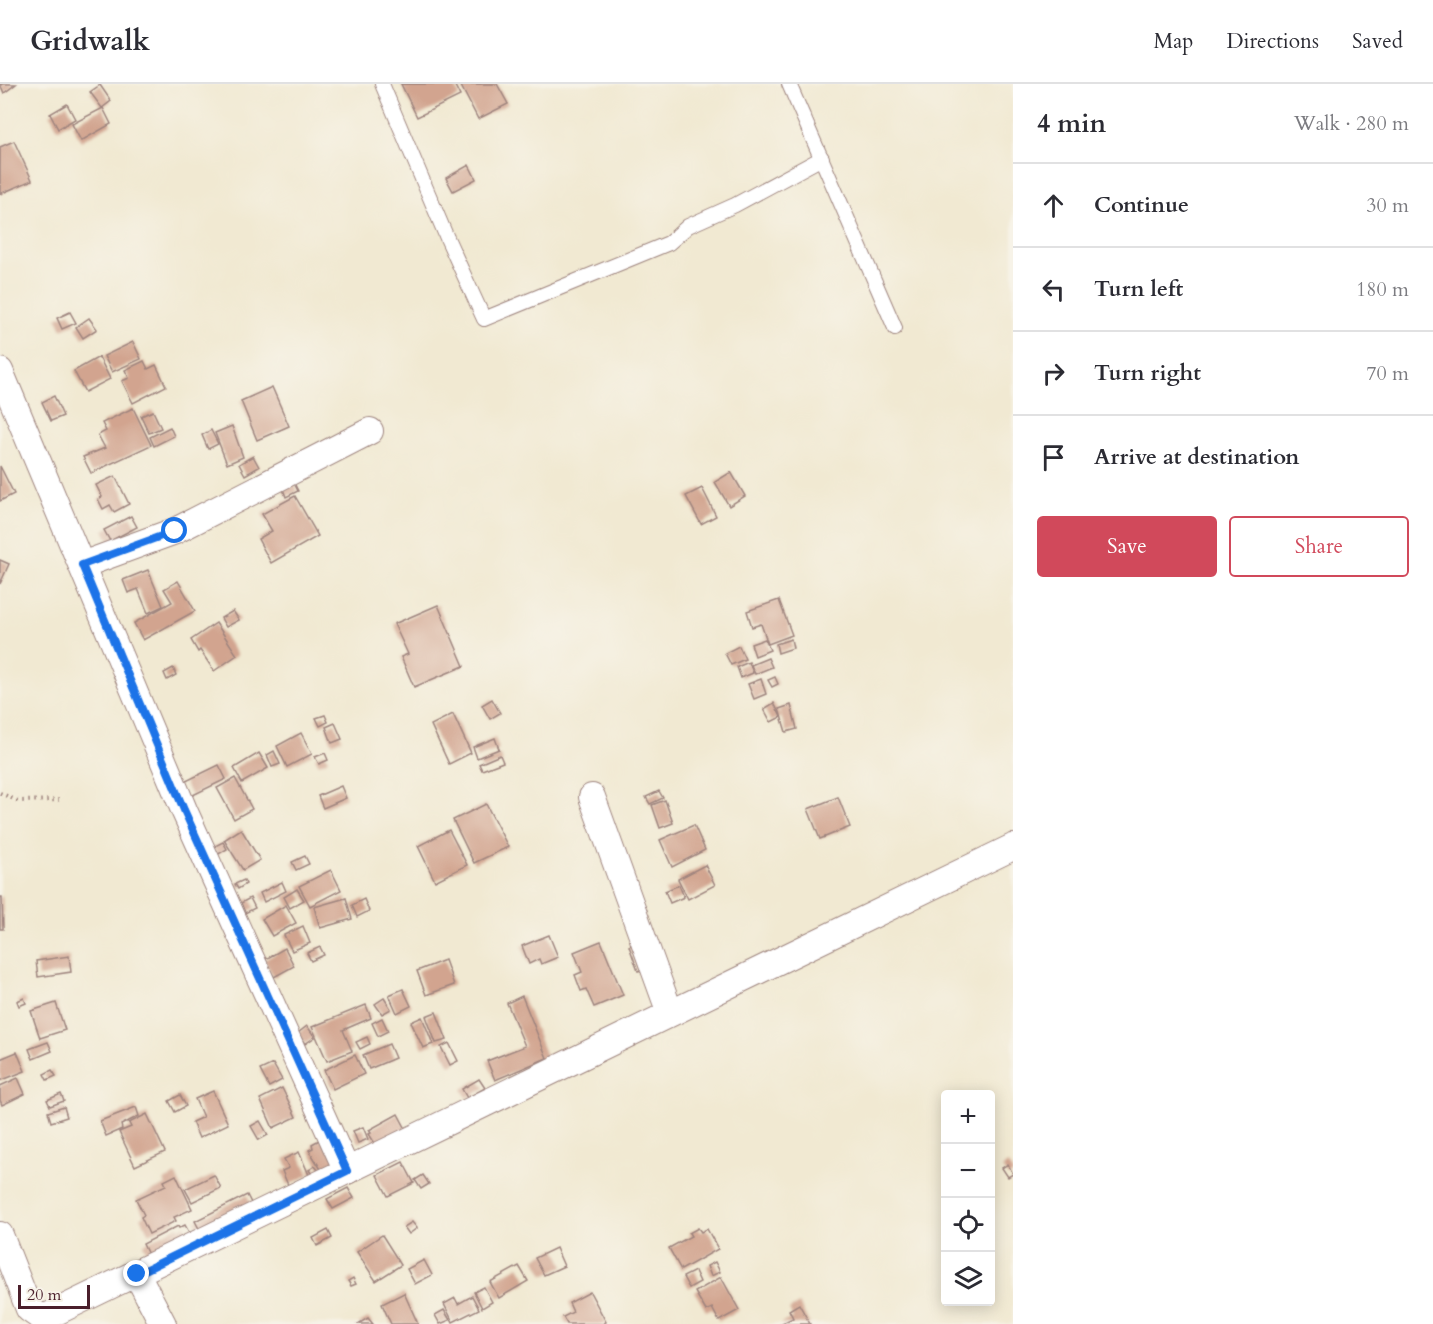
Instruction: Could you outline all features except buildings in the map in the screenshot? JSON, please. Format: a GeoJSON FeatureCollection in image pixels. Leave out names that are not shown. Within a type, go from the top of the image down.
{"type":"FeatureCollection","features":[{"type":"Feature","properties":{"kind":"street"},"geometry":{"type":"LineString","coordinates":[[0,371],[184,810],[347,1171]]}},
{"type":"Feature","properties":{"kind":"street"},"geometry":{"type":"LineString","coordinates":[[82,565],[175,531],[370,431]]}},
{"type":"Feature","properties":{"kind":"street"},"geometry":{"type":"LineString","coordinates":[[592,797],[670,1013]]}},
{"type":"Feature","properties":{"kind":"street"},"geometry":{"type":"LineString","coordinates":[[0,1235],[29,1309],[39,1316],[48,1316],[1013,847]]}},
{"type":"Feature","properties":{"kind":"street"},"geometry":{"type":"LineString","coordinates":[[137,1274],[164,1324]]}},
{"type":"Feature","properties":{"kind":"lane"},"geometry":{"type":"LineString","coordinates":[[382,84],[484,319],[669,243],[688,226],[735,205],[822,158]]}},
{"type":"Feature","properties":{"kind":"lane"},"geometry":{"type":"LineString","coordinates":[[789,84],[895,328]]}},
{"type":"Feature","properties":{"kind":"path"},"geometry":{"type":"LineString","coordinates":[[0,793],[18,801],[59,800]]}},
{"type":"Feature","properties":{"kind":"route"},"geometry":{"type":"LineString","coordinates":[[137,1274],[347,1171],[184,810],[82,565],[175,531]]}}]}
